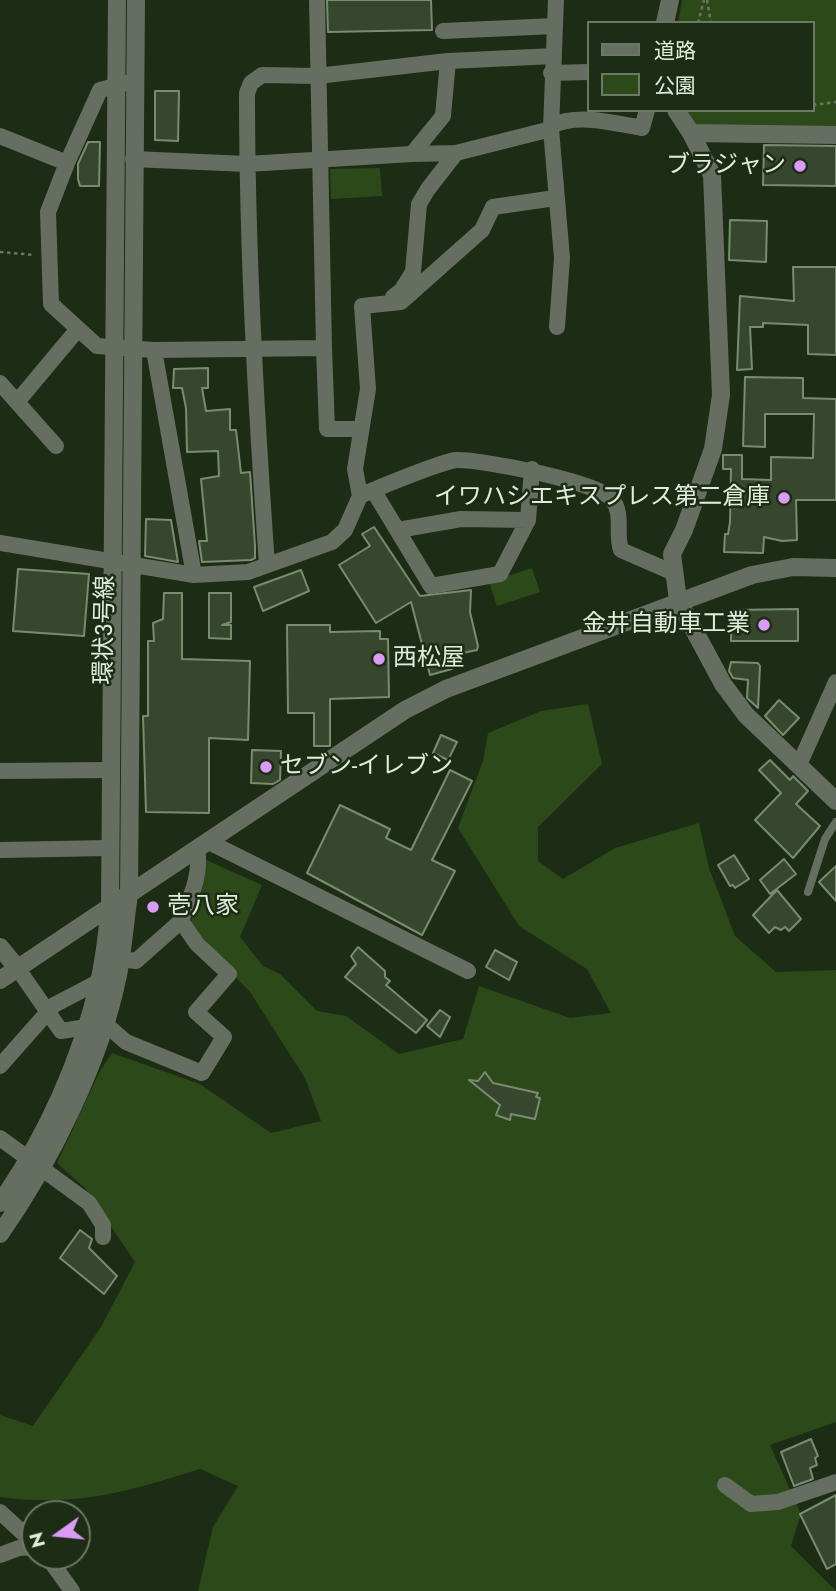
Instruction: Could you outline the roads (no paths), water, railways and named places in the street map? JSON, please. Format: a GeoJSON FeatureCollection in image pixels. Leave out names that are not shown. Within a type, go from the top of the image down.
{"type":"FeatureCollection","features":[{"type":"Feature","properties":{"kind":"street","name":"環状3号線"},"geometry":{"type":"LineString","coordinates":[[117,0],[116,83],[124,348]]}},
{"type":"Feature","properties":{"kind":"street","name":"環状3号線"},"geometry":{"type":"LineString","coordinates":[[0,1234],[36,1165],[95,1027],[120,959],[129,895],[122,565],[124,348],[133,159],[136,0]]}},
{"type":"Feature","properties":{"kind":"street"},"geometry":{"type":"LineString","coordinates":[[317,0],[318,160],[327,429],[360,429]]}},
{"type":"Feature","properties":{"kind":"street"},"geometry":{"type":"LineString","coordinates":[[556,0],[551,73],[551,128],[562,258],[557,327]]}},
{"type":"Feature","properties":{"kind":"street"},"geometry":{"type":"LineString","coordinates":[[665,21],[670,0]]}},
{"type":"Feature","properties":{"kind":"street"},"geometry":{"type":"LineString","coordinates":[[443,31],[555,26]]}},
{"type":"Feature","properties":{"kind":"street"},"geometry":{"type":"LineString","coordinates":[[267,565],[252,349],[247,164],[247,93],[251,83],[262,75],[317,76],[448,61],[554,56]]}},
{"type":"Feature","properties":{"kind":"street"},"geometry":{"type":"LineString","coordinates":[[412,153],[443,117],[448,61]]}},
{"type":"Feature","properties":{"kind":"street"},"geometry":{"type":"LineString","coordinates":[[551,73],[588,72]]}},
{"type":"Feature","properties":{"kind":"street"},"geometry":{"type":"LineString","coordinates":[[135,83],[116,83],[100,90],[48,212],[51,304],[97,346],[154,350],[324,348]]}},
{"type":"Feature","properties":{"kind":"street"},"geometry":{"type":"LineString","coordinates":[[133,159],[247,164],[412,153],[456,153],[551,128],[565,119],[642,128],[646,112]]}},
{"type":"Feature","properties":{"kind":"street"},"geometry":{"type":"LineString","coordinates":[[677,112],[704,154],[713,186],[721,395],[713,449],[688,520],[672,554],[678,600],[723,684],[746,715],[836,801]]}},
{"type":"Feature","properties":{"kind":"street"},"geometry":{"type":"LineString","coordinates":[[691,133],[836,135]]}},
{"type":"Feature","properties":{"kind":"street"},"geometry":{"type":"LineString","coordinates":[[0,136],[67,163]]}},
{"type":"Feature","properties":{"kind":"street"},"geometry":{"type":"LineString","coordinates":[[383,305],[401,291],[412,272],[419,204],[456,153]]}},
{"type":"Feature","properties":{"kind":"street"},"geometry":{"type":"LineString","coordinates":[[532,469],[527,520],[500,574],[431,586],[398,530],[367,493],[355,470],[368,389],[362,306],[401,302],[482,230],[493,207],[555,198]]}},
{"type":"Feature","properties":{"kind":"street"},"geometry":{"type":"LineString","coordinates":[[17,402],[78,329]]}},
{"type":"Feature","properties":{"kind":"street"},"geometry":{"type":"LineString","coordinates":[[154,350],[194,575]]}},
{"type":"Feature","properties":{"kind":"street"},"geometry":{"type":"LineString","coordinates":[[0,383],[56,446]]}},
{"type":"Feature","properties":{"kind":"street"},"geometry":{"type":"LineString","coordinates":[[0,543],[194,575],[247,572],[332,542],[345,530],[367,493],[455,460],[532,469],[610,496],[620,514],[617,537],[621,550],[674,573]]}},
{"type":"Feature","properties":{"kind":"street"},"geometry":{"type":"LineString","coordinates":[[398,530],[461,519],[527,520]]}},
{"type":"Feature","properties":{"kind":"street","name":"環状3号線"},"geometry":{"type":"LineString","coordinates":[[95,1027],[110,907],[110,770],[122,565]]}},
{"type":"Feature","properties":{"kind":"street"},"geometry":{"type":"LineString","coordinates":[[0,980],[405,710],[446,689],[678,600],[752,575],[793,567],[836,568]]}},
{"type":"Feature","properties":{"kind":"street"},"geometry":{"type":"LineString","coordinates":[[799,765],[836,682]]}},
{"type":"Feature","properties":{"kind":"street"},"geometry":{"type":"LineString","coordinates":[[0,772],[110,770]]}},
{"type":"Feature","properties":{"kind":"street"},"geometry":{"type":"LineString","coordinates":[[120,959],[136,961],[181,921],[196,879],[203,846]]}},
{"type":"Feature","properties":{"kind":"street"},"geometry":{"type":"LineString","coordinates":[[203,846],[468,971]]}},
{"type":"Feature","properties":{"kind":"street"},"geometry":{"type":"LineString","coordinates":[[0,850],[110,848]]}},
{"type":"Feature","properties":{"kind":"street"},"geometry":{"type":"LineString","coordinates":[[0,947],[61,1031],[110,1028],[126,1042],[202,1073],[225,1037],[196,1012],[229,974],[197,944],[181,921]]}},
{"type":"Feature","properties":{"kind":"street"},"geometry":{"type":"LineString","coordinates":[[0,1066],[48,1011],[64,997],[100,981]]}},
{"type":"Feature","properties":{"kind":"street"},"geometry":{"type":"LineString","coordinates":[[0,1138],[89,1203],[103,1224],[103,1237]]}},
{"type":"Feature","properties":{"kind":"street","name":"環状3号線"},"geometry":{"type":"LineString","coordinates":[[0,1203],[36,1165]]}},
{"type":"Feature","properties":{"kind":"street"},"geometry":{"type":"LineString","coordinates":[[725,1485],[751,1504],[778,1502],[836,1482]]}},
{"type":"Feature","properties":{"kind":"street"},"geometry":{"type":"LineString","coordinates":[[0,1513],[21,1532]]}},
{"type":"Feature","properties":{"kind":"street"},"geometry":{"type":"LineString","coordinates":[[0,1555],[21,1548]]}},
{"type":"Feature","properties":{"kind":"street"},"geometry":{"type":"LineString","coordinates":[[55,1570],[65,1586]]}},
{"type":"Feature","properties":{"kind":"lane"},"geometry":{"type":"LineString","coordinates":[[808,892],[825,839],[836,822]]}},
{"type":"Feature","properties":{"kind":"place","name":"ブラジャン"},"geometry":{"type":"Point","coordinates":[800,166]}},
{"type":"Feature","properties":{"kind":"place","name":"イワハシエキスプレス第二倉庫"},"geometry":{"type":"Point","coordinates":[784,498]}},
{"type":"Feature","properties":{"kind":"place","name":"金井自動車工業"},"geometry":{"type":"Point","coordinates":[764,625]}},
{"type":"Feature","properties":{"kind":"place","name":"西松屋"},"geometry":{"type":"Point","coordinates":[379,659]}},
{"type":"Feature","properties":{"kind":"place","name":"セブン-イレブン"},"geometry":{"type":"Point","coordinates":[266,767]}},
{"type":"Feature","properties":{"kind":"place","name":"壱八家"},"geometry":{"type":"Point","coordinates":[153,907]}}]}
